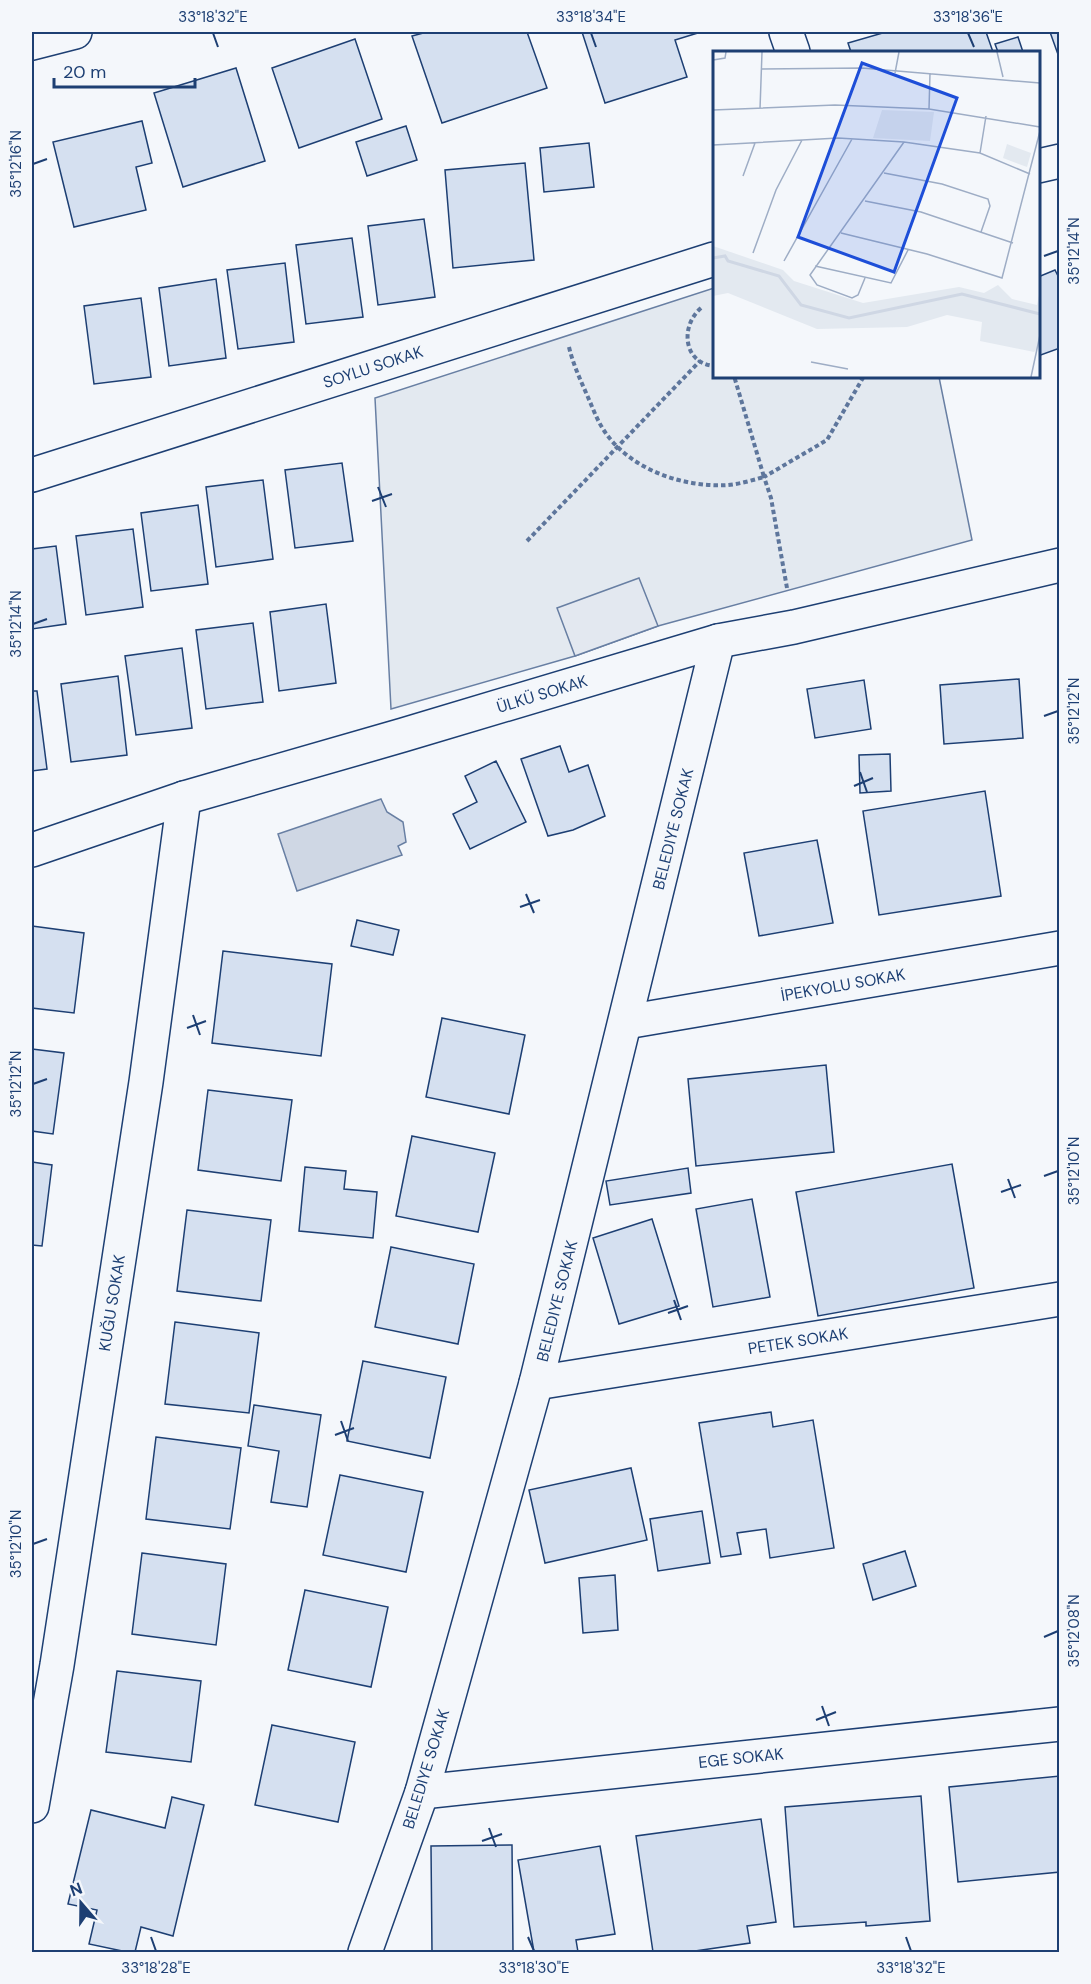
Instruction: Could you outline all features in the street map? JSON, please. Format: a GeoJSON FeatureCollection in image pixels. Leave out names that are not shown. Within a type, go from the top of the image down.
{"type":"FeatureCollection","features":[{"type":"Feature","properties":{"kind":"street"},"geometry":{"type":"LineString","coordinates":[[32,43],[75,32]]}},
{"type":"Feature","properties":{"kind":"street"},"geometry":{"type":"LineString","coordinates":[[786,32],[793,51]]}},
{"type":"Feature","properties":{"kind":"street"},"geometry":{"type":"LineString","coordinates":[[1040,166],[1059,161]]}},
{"type":"Feature","properties":{"kind":"street","name":"SOYLU SOKAK"},"geometry":{"type":"LineString","coordinates":[[32,475],[713,259]]}},
{"type":"Feature","properties":{"kind":"street","name":"ÜLKÜ SOKAK"},"geometry":{"type":"LineString","coordinates":[[32,850],[184,798],[718,641],[794,627],[1059,565]]}},
{"type":"Feature","properties":{"kind":"street","name":"BELEDIYE SOKAK"},"geometry":{"type":"LineString","coordinates":[[364,1953],[422,1792],[537,1383],[718,641]]}},
{"type":"Feature","properties":{"kind":"street","name":"KUĞU SOKAK"},"geometry":{"type":"LineString","coordinates":[[32,1806],[61,1641],[146,1082],[184,798]]}},
{"type":"Feature","properties":{"kind":"street","name":"İPEKYOLU SOKAK"},"geometry":{"type":"LineString","coordinates":[[626,1022],[1059,948]]}},
{"type":"Feature","properties":{"kind":"street","name":"PETEK SOKAK"},"geometry":{"type":"LineString","coordinates":[[537,1383],[1059,1299]]}},
{"type":"Feature","properties":{"kind":"street","name":"EGE SOKAK"},"geometry":{"type":"LineString","coordinates":[[422,1792],[1059,1724]]}},
{"type":"Feature","properties":{"kind":"path"},"geometry":{"type":"LineString","coordinates":[[710,304],[693,315],[688,324],[687,335],[688,345],[700,361],[713,366]]}},
{"type":"Feature","properties":{"kind":"path"},"geometry":{"type":"LineString","coordinates":[[559,308],[572,362],[603,429],[626,454],[653,471],[690,484],[729,485],[764,477],[827,440],[863,378]]}},
{"type":"Feature","properties":{"kind":"path"},"geometry":{"type":"LineString","coordinates":[[527,541],[700,361]]}},
{"type":"Feature","properties":{"kind":"path"},"geometry":{"type":"LineString","coordinates":[[735,378],[771,498],[794,627]]}},
{"type":"Feature","properties":{"kind":"shaded area"},"geometry":{"type":"Polygon","coordinates":[[[713,288],[713,378],[939,378],[972,540],[658,626],[575,656],[391,709],[375,398],[713,288]]]}},
{"type":"Feature","properties":{"kind":"shaded area"},"geometry":{"type":"Polygon","coordinates":[[[639,578],[658,626],[575,656],[557,608],[639,578]]]}},
{"type":"Feature","properties":{"kind":"shaded area"},"geometry":{"type":"Polygon","coordinates":[[[381,799],[387,812],[403,822],[406,842],[398,846],[402,855],[297,891],[278,834],[381,799]]]}},
{"type":"Feature","properties":{"kind":"building"},"geometry":{"type":"Polygon","coordinates":[[[427,32],[527,32],[547,88],[442,123],[412,36],[427,32]]]}},
{"type":"Feature","properties":{"kind":"building"},"geometry":{"type":"Polygon","coordinates":[[[582,32],[701,32],[675,40],[687,77],[605,103],[582,32]]]}},
{"type":"Feature","properties":{"kind":"building"},"geometry":{"type":"Polygon","coordinates":[[[886,32],[986,32],[993,51],[851,51],[848,43],[886,32]]]}},
{"type":"Feature","properties":{"kind":"building"},"geometry":{"type":"Polygon","coordinates":[[[1050,32],[1060,32],[1060,60],[1050,32]]]}},
{"type":"Feature","properties":{"kind":"building"},"geometry":{"type":"Polygon","coordinates":[[[1018,37],[1023,51],[998,51],[995,44],[1018,37]]]}},
{"type":"Feature","properties":{"kind":"building"},"geometry":{"type":"Polygon","coordinates":[[[355,39],[382,119],[299,148],[272,68],[355,39]]]}},
{"type":"Feature","properties":{"kind":"building"},"geometry":{"type":"Polygon","coordinates":[[[236,68],[265,161],[183,187],[154,93],[236,68]]]}},
{"type":"Feature","properties":{"kind":"building"},"geometry":{"type":"Polygon","coordinates":[[[142,121],[152,163],[136,167],[146,210],[74,227],[53,142],[142,121]]]}},
{"type":"Feature","properties":{"kind":"building"},"geometry":{"type":"Polygon","coordinates":[[[406,126],[417,160],[367,176],[356,142],[406,126]]]}},
{"type":"Feature","properties":{"kind":"building"},"geometry":{"type":"Polygon","coordinates":[[[589,143],[594,187],[544,192],[540,148],[589,143]]]}},
{"type":"Feature","properties":{"kind":"building"},"geometry":{"type":"Polygon","coordinates":[[[525,163],[534,260],[453,268],[445,170],[525,163]]]}},
{"type":"Feature","properties":{"kind":"building"},"geometry":{"type":"Polygon","coordinates":[[[424,219],[435,297],[378,305],[368,226],[424,219]]]}},
{"type":"Feature","properties":{"kind":"building"},"geometry":{"type":"Polygon","coordinates":[[[352,238],[363,317],[306,324],[296,245],[352,238]]]}},
{"type":"Feature","properties":{"kind":"building"},"geometry":{"type":"Polygon","coordinates":[[[285,263],[294,342],[238,349],[227,270],[285,263]]]}},
{"type":"Feature","properties":{"kind":"building"},"geometry":{"type":"Polygon","coordinates":[[[1055,270],[1060,280],[1060,348],[1040,355],[1040,276],[1055,270]]]}},
{"type":"Feature","properties":{"kind":"building"},"geometry":{"type":"Polygon","coordinates":[[[216,279],[226,358],[169,366],[159,288],[216,279]]]}},
{"type":"Feature","properties":{"kind":"building"},"geometry":{"type":"Polygon","coordinates":[[[141,298],[151,377],[94,384],[84,306],[141,298]]]}},
{"type":"Feature","properties":{"kind":"building"},"geometry":{"type":"Polygon","coordinates":[[[342,463],[353,541],[295,548],[285,470],[342,463]]]}},
{"type":"Feature","properties":{"kind":"building"},"geometry":{"type":"Polygon","coordinates":[[[263,480],[273,559],[216,567],[206,487],[263,480]]]}},
{"type":"Feature","properties":{"kind":"building"},"geometry":{"type":"Polygon","coordinates":[[[198,505],[208,584],[151,591],[141,513],[198,505]]]}},
{"type":"Feature","properties":{"kind":"building"},"geometry":{"type":"Polygon","coordinates":[[[133,529],[143,607],[86,615],[76,536],[133,529]]]}},
{"type":"Feature","properties":{"kind":"building"},"geometry":{"type":"Polygon","coordinates":[[[56,546],[66,624],[32,629],[32,549],[56,546]]]}},
{"type":"Feature","properties":{"kind":"building"},"geometry":{"type":"Polygon","coordinates":[[[326,604],[336,683],[279,691],[270,612],[326,604]]]}},
{"type":"Feature","properties":{"kind":"building"},"geometry":{"type":"Polygon","coordinates":[[[253,623],[263,702],[206,709],[196,630],[253,623]]]}},
{"type":"Feature","properties":{"kind":"building"},"geometry":{"type":"Polygon","coordinates":[[[182,648],[192,728],[136,735],[125,656],[182,648]]]}},
{"type":"Feature","properties":{"kind":"building"},"geometry":{"type":"Polygon","coordinates":[[[118,676],[127,755],[71,762],[61,684],[118,676]]]}},
{"type":"Feature","properties":{"kind":"building"},"geometry":{"type":"Polygon","coordinates":[[[1019,679],[1023,738],[944,744],[940,685],[1019,679]]]}},
{"type":"Feature","properties":{"kind":"building"},"geometry":{"type":"Polygon","coordinates":[[[864,680],[871,729],[815,738],[807,689],[864,680]]]}},
{"type":"Feature","properties":{"kind":"building"},"geometry":{"type":"Polygon","coordinates":[[[32,691],[37,691],[47,769],[32,771],[32,691]]]}},
{"type":"Feature","properties":{"kind":"building"},"geometry":{"type":"Polygon","coordinates":[[[560,746],[569,772],[588,765],[605,816],[573,830],[548,836],[521,759],[560,746]]]}},
{"type":"Feature","properties":{"kind":"building"},"geometry":{"type":"Polygon","coordinates":[[[890,754],[891,791],[860,793],[859,755],[890,754]]]}},
{"type":"Feature","properties":{"kind":"building"},"geometry":{"type":"Polygon","coordinates":[[[496,761],[526,822],[470,849],[453,814],[477,802],[465,776],[496,761]]]}},
{"type":"Feature","properties":{"kind":"building"},"geometry":{"type":"Polygon","coordinates":[[[985,791],[1001,896],[879,915],[863,811],[985,791]]]}},
{"type":"Feature","properties":{"kind":"building"},"geometry":{"type":"Polygon","coordinates":[[[817,840],[833,923],[759,936],[744,853],[817,840]]]}},
{"type":"Feature","properties":{"kind":"building"},"geometry":{"type":"Polygon","coordinates":[[[357,920],[399,930],[393,955],[351,946],[357,920]]]}},
{"type":"Feature","properties":{"kind":"building"},"geometry":{"type":"Polygon","coordinates":[[[32,926],[84,933],[74,1013],[32,1008],[32,926]]]}},
{"type":"Feature","properties":{"kind":"building"},"geometry":{"type":"Polygon","coordinates":[[[223,951],[332,964],[321,1056],[212,1043],[223,951]]]}},
{"type":"Feature","properties":{"kind":"building"},"geometry":{"type":"Polygon","coordinates":[[[442,1018],[525,1035],[509,1114],[426,1097],[442,1018]]]}},
{"type":"Feature","properties":{"kind":"building"},"geometry":{"type":"Polygon","coordinates":[[[32,1049],[64,1053],[53,1134],[32,1131],[32,1049]]]}},
{"type":"Feature","properties":{"kind":"building"},"geometry":{"type":"Polygon","coordinates":[[[826,1065],[834,1152],[696,1166],[688,1079],[826,1065]]]}},
{"type":"Feature","properties":{"kind":"building"},"geometry":{"type":"Polygon","coordinates":[[[208,1090],[292,1100],[281,1181],[198,1170],[208,1090]]]}},
{"type":"Feature","properties":{"kind":"building"},"geometry":{"type":"Polygon","coordinates":[[[412,1136],[495,1153],[478,1232],[396,1216],[412,1136]]]}},
{"type":"Feature","properties":{"kind":"building"},"geometry":{"type":"Polygon","coordinates":[[[32,1162],[52,1165],[42,1246],[32,1245],[32,1162]]]}},
{"type":"Feature","properties":{"kind":"building"},"geometry":{"type":"Polygon","coordinates":[[[952,1164],[974,1288],[818,1316],[796,1192],[952,1164]]]}},
{"type":"Feature","properties":{"kind":"building"},"geometry":{"type":"Polygon","coordinates":[[[305,1167],[346,1171],[344,1189],[377,1192],[373,1238],[299,1231],[305,1167]]]}},
{"type":"Feature","properties":{"kind":"building"},"geometry":{"type":"Polygon","coordinates":[[[688,1168],[691,1193],[610,1205],[606,1181],[688,1168]]]}},
{"type":"Feature","properties":{"kind":"building"},"geometry":{"type":"Polygon","coordinates":[[[752,1199],[770,1297],[713,1307],[696,1209],[752,1199]]]}},
{"type":"Feature","properties":{"kind":"building"},"geometry":{"type":"Polygon","coordinates":[[[187,1210],[271,1220],[261,1301],[177,1291],[187,1210]]]}},
{"type":"Feature","properties":{"kind":"building"},"geometry":{"type":"Polygon","coordinates":[[[652,1219],[679,1306],[619,1324],[593,1238],[652,1219]]]}},
{"type":"Feature","properties":{"kind":"building"},"geometry":{"type":"Polygon","coordinates":[[[391,1247],[474,1264],[458,1344],[375,1327],[391,1247]]]}},
{"type":"Feature","properties":{"kind":"building"},"geometry":{"type":"Polygon","coordinates":[[[175,1322],[259,1333],[249,1413],[165,1404],[175,1322]]]}},
{"type":"Feature","properties":{"kind":"building"},"geometry":{"type":"Polygon","coordinates":[[[363,1361],[446,1377],[430,1458],[347,1441],[363,1361]]]}},
{"type":"Feature","properties":{"kind":"building"},"geometry":{"type":"Polygon","coordinates":[[[254,1405],[321,1415],[307,1507],[271,1502],[279,1451],[248,1446],[254,1405]]]}},
{"type":"Feature","properties":{"kind":"building"},"geometry":{"type":"Polygon","coordinates":[[[771,1412],[773,1427],[813,1420],[834,1548],[770,1558],[766,1529],[737,1533],[741,1554],[721,1557],[699,1423],[771,1412]]]}},
{"type":"Feature","properties":{"kind":"building"},"geometry":{"type":"Polygon","coordinates":[[[156,1437],[241,1448],[230,1529],[146,1519],[156,1437]]]}},
{"type":"Feature","properties":{"kind":"building"},"geometry":{"type":"Polygon","coordinates":[[[631,1468],[647,1540],[545,1563],[529,1490],[631,1468]]]}},
{"type":"Feature","properties":{"kind":"building"},"geometry":{"type":"Polygon","coordinates":[[[340,1475],[423,1492],[406,1572],[323,1555],[340,1475]]]}},
{"type":"Feature","properties":{"kind":"building"},"geometry":{"type":"Polygon","coordinates":[[[702,1511],[710,1563],[658,1571],[650,1519],[702,1511]]]}},
{"type":"Feature","properties":{"kind":"building"},"geometry":{"type":"Polygon","coordinates":[[[905,1551],[916,1586],[873,1600],[863,1564],[905,1551]]]}},
{"type":"Feature","properties":{"kind":"building"},"geometry":{"type":"Polygon","coordinates":[[[142,1553],[226,1564],[216,1645],[132,1634],[142,1553]]]}},
{"type":"Feature","properties":{"kind":"building"},"geometry":{"type":"Polygon","coordinates":[[[615,1575],[618,1630],[583,1633],[579,1578],[615,1575]]]}},
{"type":"Feature","properties":{"kind":"building"},"geometry":{"type":"Polygon","coordinates":[[[305,1590],[388,1607],[371,1687],[288,1670],[305,1590]]]}},
{"type":"Feature","properties":{"kind":"building"},"geometry":{"type":"Polygon","coordinates":[[[117,1671],[201,1681],[191,1762],[106,1752],[117,1671]]]}},
{"type":"Feature","properties":{"kind":"building"},"geometry":{"type":"Polygon","coordinates":[[[272,1725],[355,1742],[338,1822],[255,1805],[272,1725]]]}},
{"type":"Feature","properties":{"kind":"building"},"geometry":{"type":"Polygon","coordinates":[[[1060,1776],[1060,1872],[958,1882],[949,1787],[1060,1776]]]}},
{"type":"Feature","properties":{"kind":"building"},"geometry":{"type":"Polygon","coordinates":[[[921,1796],[930,1921],[866,1926],[866,1922],[794,1927],[785,1807],[921,1796]]]}},
{"type":"Feature","properties":{"kind":"building"},"geometry":{"type":"Polygon","coordinates":[[[172,1797],[204,1805],[173,1936],[141,1927],[135,1952],[89,1944],[97,1910],[68,1904],[91,1810],[165,1828],[172,1797]]]}},
{"type":"Feature","properties":{"kind":"building"},"geometry":{"type":"Polygon","coordinates":[[[761,1819],[776,1922],[747,1926],[750,1943],[688,1952],[653,1952],[636,1836],[761,1819]]]}},
{"type":"Feature","properties":{"kind":"building"},"geometry":{"type":"Polygon","coordinates":[[[512,1845],[513,1952],[432,1952],[431,1846],[512,1845]]]}},
{"type":"Feature","properties":{"kind":"building"},"geometry":{"type":"Polygon","coordinates":[[[600,1846],[615,1934],[576,1940],[578,1952],[534,1952],[518,1860],[600,1846]]]}}]}
